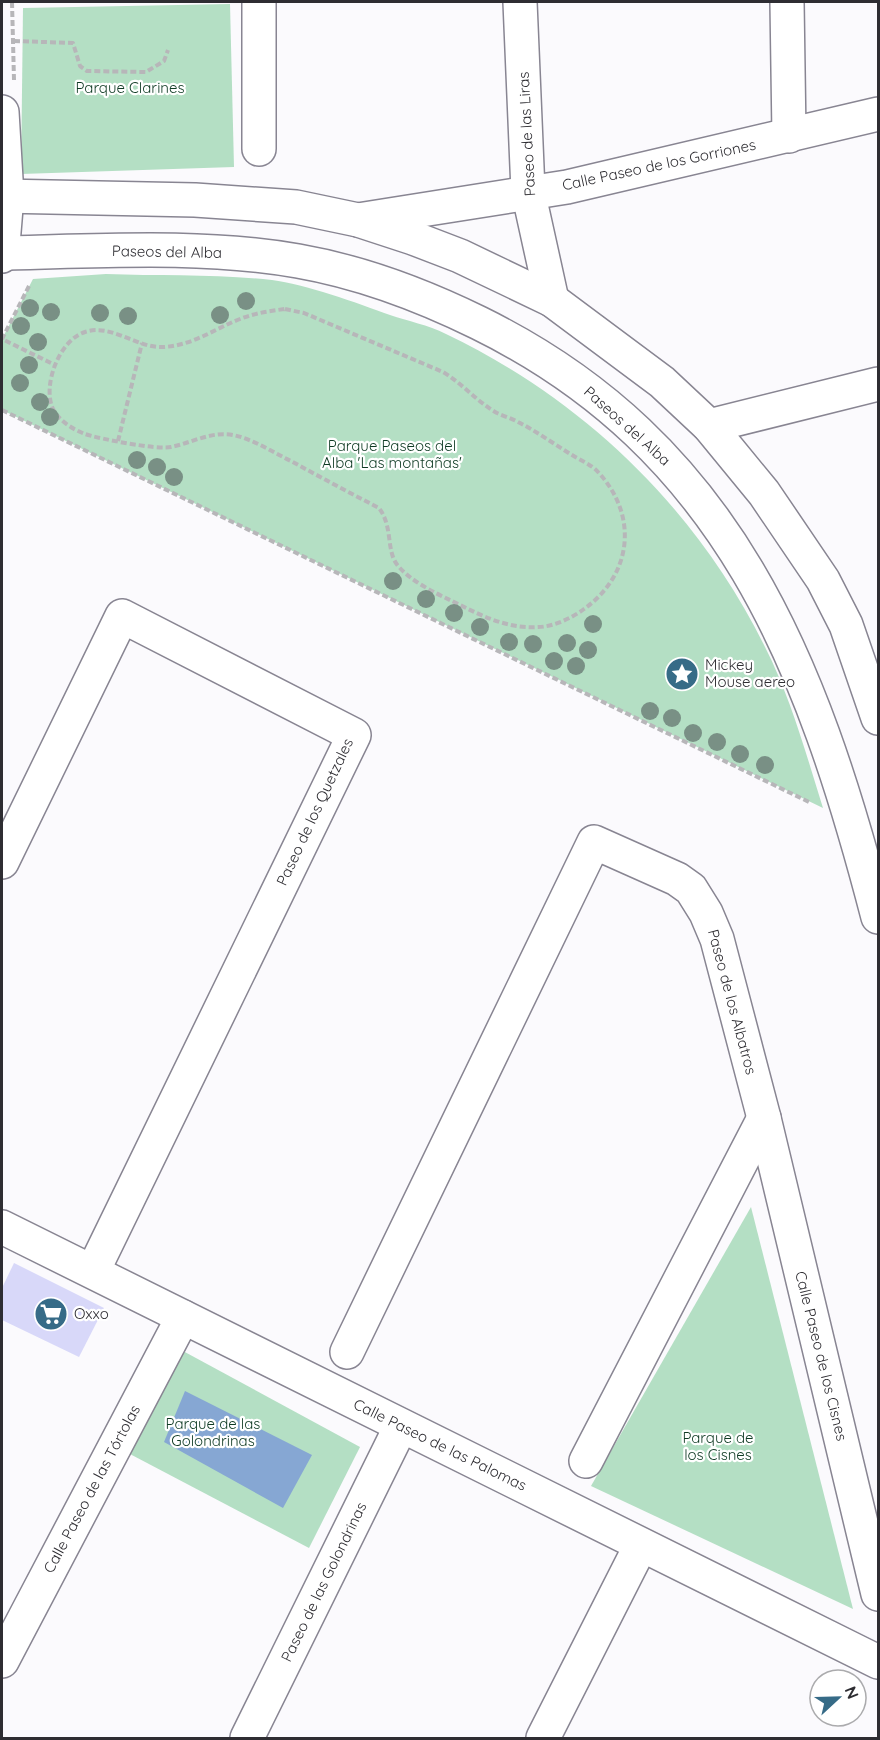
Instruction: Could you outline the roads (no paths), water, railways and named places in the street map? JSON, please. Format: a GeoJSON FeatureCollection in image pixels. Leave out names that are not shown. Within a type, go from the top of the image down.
{"type":"FeatureCollection","features":[{"type":"Feature","properties":{"kind":"street"},"geometry":{"type":"LineString","coordinates":[[259,2],[259,150]]}},
{"type":"Feature","properties":{"kind":"street","name":"Paseo de las Liras"},"geometry":{"type":"LineString","coordinates":[[520,2],[528,191],[552,300]]}},
{"type":"Feature","properties":{"kind":"street"},"geometry":{"type":"LineString","coordinates":[[786,2],[789,136]]}},
{"type":"Feature","properties":{"kind":"street"},"geometry":{"type":"LineString","coordinates":[[2,112],[4,196],[2,254]]}},
{"type":"Feature","properties":{"kind":"street","name":"Calle Paseo de los Gorriones"},"geometry":{"type":"LineString","coordinates":[[358,220],[528,191],[567,187],[879,114]]}},
{"type":"Feature","properties":{"kind":"street"},"geometry":{"type":"LineString","coordinates":[[4,196],[259,203],[296,207],[358,220],[460,256],[552,300],[662,382],[709,426],[764,493],[823,580],[846,625],[879,718]]}},
{"type":"Feature","properties":{"kind":"street","name":"Paseos del Alba"},"geometry":{"type":"LineString","coordinates":[[2,254],[164,250],[219,252],[326,267],[439,304],[545,359],[604,400],[649,442],[702,500],[737,549],[758,587],[814,709],[852,814],[879,917]]}},
{"type":"Feature","properties":{"kind":"street"},"geometry":{"type":"LineString","coordinates":[[709,426],[879,384]]}},
{"type":"Feature","properties":{"kind":"street","name":"Paseo de los Quetzales"},"geometry":{"type":"LineString","coordinates":[[2,862],[122,616],[354,735],[93,1271]]}},
{"type":"Feature","properties":{"kind":"street","name":"Paseo de los Albatros"},"geometry":{"type":"LineString","coordinates":[[346,1352],[594,842],[677,879],[698,898],[717,939],[764,1118]]}},
{"type":"Feature","properties":{"kind":"street"},"geometry":{"type":"LineString","coordinates":[[585,1461],[764,1118]]}},
{"type":"Feature","properties":{"kind":"street","name":"Calle Paseo de los Cisnes"},"geometry":{"type":"LineString","coordinates":[[764,1118],[879,1594]]}},
{"type":"Feature","properties":{"kind":"street","name":"Calle Paseo de las Palomas"},"geometry":{"type":"LineString","coordinates":[[2,1227],[879,1662]]}},
{"type":"Feature","properties":{"kind":"street","name":"Calle Paseo de las Tórtolas"},"geometry":{"type":"LineString","coordinates":[[2,1661],[183,1317]]}},
{"type":"Feature","properties":{"kind":"street","name":"Paseo de las Golondrinas"},"geometry":{"type":"LineString","coordinates":[[247,1738],[401,1426]]}},
{"type":"Feature","properties":{"kind":"street"},"geometry":{"type":"LineString","coordinates":[[543,1738],[640,1545]]}},
{"type":"Feature","properties":{"kind":"water"},"geometry":{"type":"Polygon","coordinates":[[[185,1391],[312,1455],[283,1508],[164,1442],[185,1391]]]}},
{"type":"Feature","properties":{"kind":"place","name":"Mickey Mouse aereo"},"geometry":{"type":"Point","coordinates":[682,674]}},
{"type":"Feature","properties":{"kind":"place","name":"Oxxo"},"geometry":{"type":"Point","coordinates":[51,1314]}},
{"type":"Feature","properties":{"kind":"park label","name":"Parque Clarines"},"geometry":{"type":"Point","coordinates":[130,88]}},
{"type":"Feature","properties":{"kind":"park label","name":"Parque Paseos del Alba 'Las montañas'"},"geometry":{"type":"Point","coordinates":[392,454]}},
{"type":"Feature","properties":{"kind":"park label","name":"Parque de las Golondrinas"},"geometry":{"type":"Point","coordinates":[213,1432]}},
{"type":"Feature","properties":{"kind":"park label","name":"Parque de los Cisnes"},"geometry":{"type":"Point","coordinates":[718,1446]}}]}
